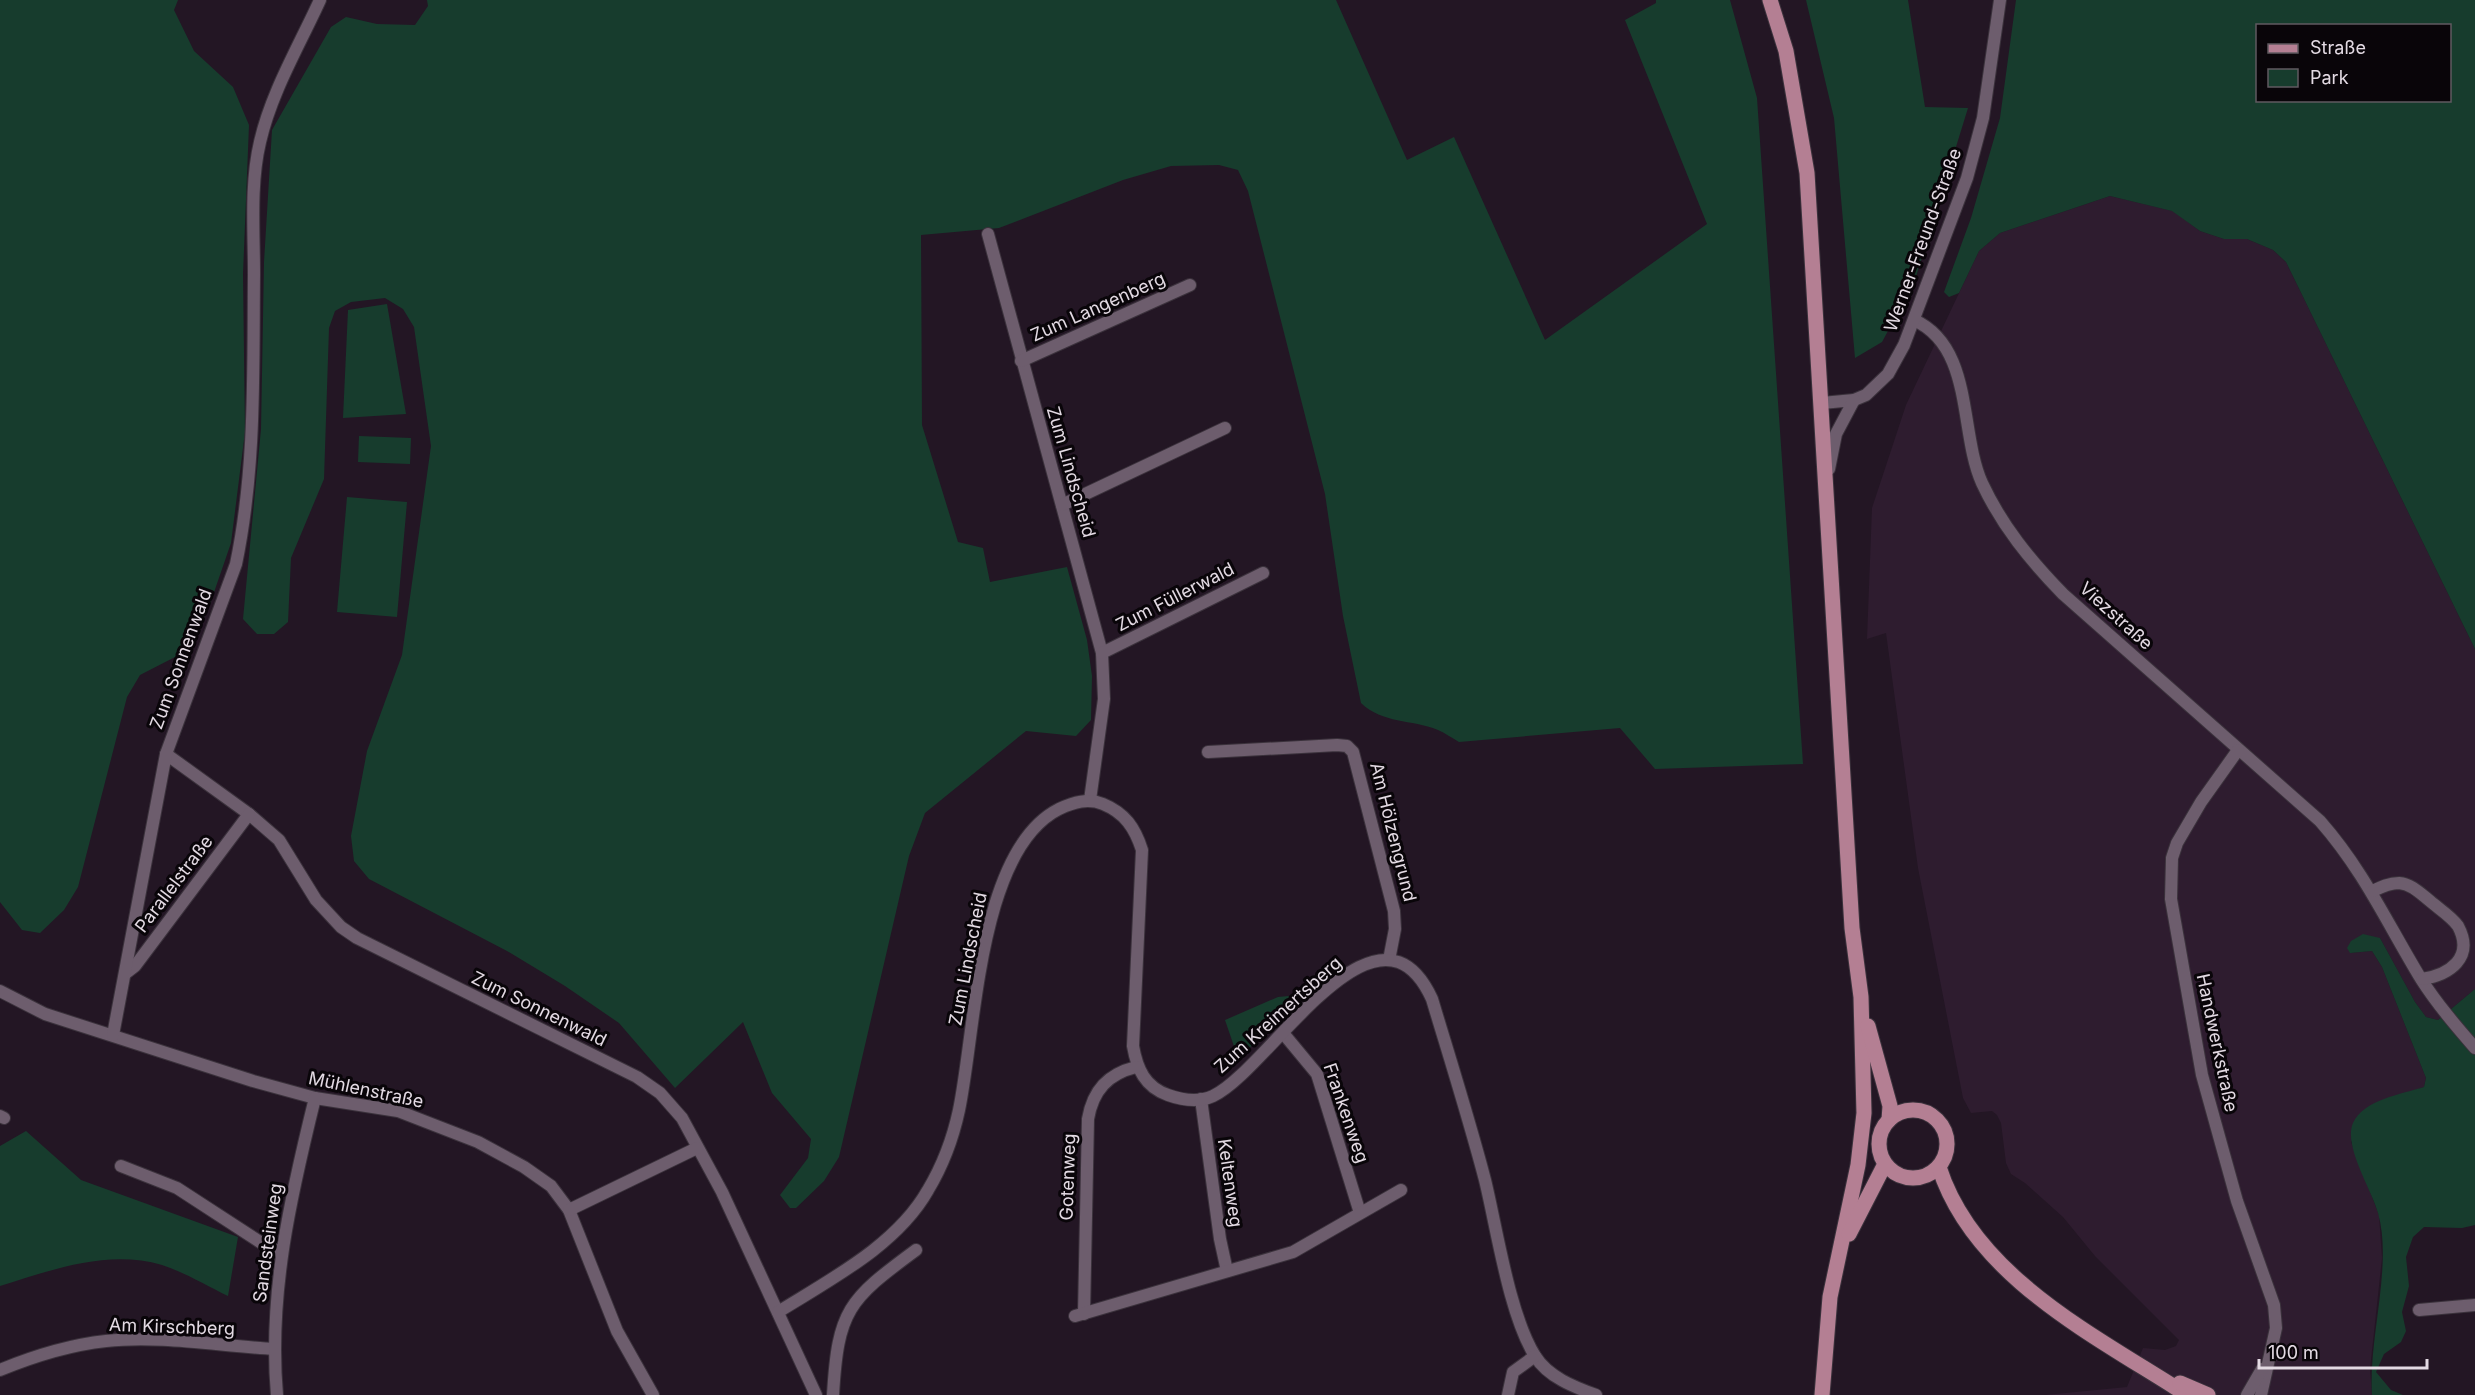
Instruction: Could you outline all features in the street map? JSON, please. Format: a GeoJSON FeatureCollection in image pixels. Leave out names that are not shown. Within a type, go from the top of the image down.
{"type":"FeatureCollection","features":[{"type":"Feature","properties":{"kind":"main road"},"geometry":{"type":"LineString","coordinates":[[1770,0],[1786,51],[1807,173],[1852,928],[1861,997],[1864,1085],[1861,1143],[1833,1280],[1822,1395]]}},
{"type":"Feature","properties":{"kind":"main road"},"geometry":{"type":"LineString","coordinates":[[1861,997],[1890,1106],[1889,1120]]}},
{"type":"Feature","properties":{"kind":"main road"},"geometry":{"type":"LineString","coordinates":[[1875,1054],[1902,1104],[1911,1110],[1931,1115],[1945,1131],[1946,1153],[1939,1167],[1922,1177],[1907,1178],[1890,1168],[1879,1143],[1883,1128],[1889,1120],[1899,1113],[1911,1110]]}},
{"type":"Feature","properties":{"kind":"main road"},"geometry":{"type":"LineString","coordinates":[[1939,1167],[1954,1206]]}},
{"type":"Feature","properties":{"kind":"main road"},"geometry":{"type":"LineString","coordinates":[[1833,1280],[1842,1250],[1863,1207],[1890,1168]]}},
{"type":"Feature","properties":{"kind":"main road"},"geometry":{"type":"LineString","coordinates":[[1922,1177],[1954,1206],[1982,1242],[2039,1298],[2094,1338],[2187,1395]]}},
{"type":"Feature","properties":{"kind":"main road"},"geometry":{"type":"LineString","coordinates":[[2147,1369],[2208,1395]]}},
{"type":"Feature","properties":{"kind":"street","name":"Zum Sonnenwald"},"geometry":{"type":"LineString","coordinates":[[320,0],[276,97],[259,144],[254,226],[252,434],[242,535],[233,573],[166,754],[249,814],[279,840],[316,900],[342,927],[393,958],[649,1084],[675,1108],[722,1192],[816,1395]]}},
{"type":"Feature","properties":{"kind":"street","name":"Werner-Freund-Straße"},"geometry":{"type":"LineString","coordinates":[[1822,403],[1854,400],[1866,394],[1888,374],[1896,362],[1960,201],[1983,118],[2000,0]]}},
{"type":"Feature","properties":{"kind":"street","name":"Zum Lindscheid"},"geometry":{"type":"LineString","coordinates":[[778,1312],[898,1230],[927,1192],[950,1144],[959,1110],[986,944],[1006,873],[1034,828],[1050,814],[1065,806],[1090,800],[1104,699],[1102,653],[988,234]]}},
{"type":"Feature","properties":{"kind":"street","name":"Zum Langenberg"},"geometry":{"type":"LineString","coordinates":[[1021,361],[1190,285]]}},
{"type":"Feature","properties":{"kind":"street","name":"Viezstraße"},"geometry":{"type":"LineString","coordinates":[[1914,320],[1932,333],[1954,365],[1964,396],[1966,428],[1981,480],[2005,526],[2026,554],[2063,594],[2320,821],[2373,891],[2422,979],[2475,1048]]}},
{"type":"Feature","properties":{"kind":"street","name":"Werner-Freund-Straße"},"geometry":{"type":"LineString","coordinates":[[1826,494],[1836,434],[1854,400]]}},
{"type":"Feature","properties":{"kind":"street"},"geometry":{"type":"LineString","coordinates":[[1062,505],[1225,428]]}},
{"type":"Feature","properties":{"kind":"street","name":"Zum Füllerwald"},"geometry":{"type":"LineString","coordinates":[[1102,653],[1263,573]]}},
{"type":"Feature","properties":{"kind":"street","name":"Am Hölzengrund"},"geometry":{"type":"LineString","coordinates":[[1208,752],[1337,745],[1347,746],[1353,752],[1394,911],[1395,929],[1389,960]]}},
{"type":"Feature","properties":{"kind":"street","name":"Handwerkstraße"},"geometry":{"type":"LineString","coordinates":[[2238,750],[2200,802],[2177,843],[2172,858],[2171,899],[2202,1075],[2237,1200],[2274,1305],[2276,1328],[2261,1395]]}},
{"type":"Feature","properties":{"kind":"street"},"geometry":{"type":"LineString","coordinates":[[113,1035],[166,754]]}},
{"type":"Feature","properties":{"kind":"street"},"geometry":{"type":"LineString","coordinates":[[1090,800],[1117,812],[1130,822],[1142,850],[1133,1020],[1136,1066],[1145,1081],[1164,1094],[1184,1100],[1201,1100]]}},
{"type":"Feature","properties":{"kind":"street","name":"Parallelstraße"},"geometry":{"type":"LineString","coordinates":[[126,973],[135,966],[249,814]]}},
{"type":"Feature","properties":{"kind":"street"},"geometry":{"type":"LineString","coordinates":[[2373,891],[2386,885],[2411,886],[2459,927],[2466,950],[2462,960],[2454,969],[2443,975],[2422,979]]}},
{"type":"Feature","properties":{"kind":"street"},"geometry":{"type":"LineString","coordinates":[[1389,960],[1410,969],[1419,976],[1432,999],[1484,1178],[1515,1300],[1535,1356],[1559,1378],[1596,1395]]}},
{"type":"Feature","properties":{"kind":"street","name":"Zum Kreimertsberg"},"geometry":{"type":"LineString","coordinates":[[1201,1100],[1213,1096],[1227,1086],[1349,970],[1366,962],[1389,960]]}},
{"type":"Feature","properties":{"kind":"street","name":"Mühlenstraße"},"geometry":{"type":"LineString","coordinates":[[0,991],[45,1014],[253,1081],[315,1098],[398,1111],[478,1142],[540,1177],[561,1198],[568,1210],[617,1331],[653,1395]]}},
{"type":"Feature","properties":{"kind":"street","name":"Frankenweg"},"geometry":{"type":"LineString","coordinates":[[1283,1033],[1317,1074],[1360,1213]]}},
{"type":"Feature","properties":{"kind":"street","name":"Gotenweg"},"geometry":{"type":"LineString","coordinates":[[1136,1066],[1112,1076],[1099,1088],[1091,1102],[1088,1119],[1079,1315],[1227,1271]]}},
{"type":"Feature","properties":{"kind":"street","name":"Sandsteinweg"},"geometry":{"type":"LineString","coordinates":[[277,1395],[275,1349],[282,1253],[295,1178],[315,1098]]}},
{"type":"Feature","properties":{"kind":"street","name":"Keltenweg"},"geometry":{"type":"LineString","coordinates":[[1201,1100],[1220,1239],[1227,1271]]}},
{"type":"Feature","properties":{"kind":"street"},"geometry":{"type":"LineString","coordinates":[[568,1210],[697,1148]]}},
{"type":"Feature","properties":{"kind":"street"},"geometry":{"type":"LineString","coordinates":[[121,1166],[177,1188],[263,1244],[282,1253]]}},
{"type":"Feature","properties":{"kind":"street"},"geometry":{"type":"LineString","coordinates":[[1227,1271],[1293,1252],[1401,1190]]}},
{"type":"Feature","properties":{"kind":"street"},"geometry":{"type":"LineString","coordinates":[[833,1395],[837,1340],[850,1310],[873,1281],[916,1250]]}},
{"type":"Feature","properties":{"kind":"street"},"geometry":{"type":"LineString","coordinates":[[2419,1310],[2475,1305]]}},
{"type":"Feature","properties":{"kind":"street","name":"Am Kirschberg"},"geometry":{"type":"LineString","coordinates":[[0,1370],[57,1350],[107,1341],[160,1341],[275,1349]]}},
{"type":"Feature","properties":{"kind":"street","name":"Handwerkstraße"},"geometry":{"type":"LineString","coordinates":[[2247,1395],[2269,1354]]}},
{"type":"Feature","properties":{"kind":"street"},"geometry":{"type":"LineString","coordinates":[[1508,1395],[1513,1372],[1535,1356]]}},
{"type":"Feature","properties":{"kind":"shaded area"},"geometry":{"type":"Polygon","coordinates":[[[2110,196],[2173,211],[2200,231],[2224,239],[2247,239],[2273,250],[2286,262],[2475,649],[2475,989],[2438,1020],[2426,1017],[2415,1002],[2380,938],[2350,953],[2372,951],[2382,967],[2426,1078],[2424,1087],[2375,1104],[2351,1142],[2379,1215],[2382,1258],[2370,1369],[2372,1395],[2045,1395],[2127,1387],[2143,1348],[2165,1350],[2176,1346],[2179,1340],[2095,1256],[2063,1217],[2025,1183],[2011,1174],[2006,1163],[2001,1123],[1997,1115],[1992,1111],[1971,1113],[1963,1098],[1918,868],[1886,633],[1867,639],[1872,508],[1906,405],[1979,251],[2000,233],[2110,196]]]}},
{"type":"Feature","properties":{"kind":"green space"},"geometry":{"type":"Polygon","coordinates":[[[0,0],[178,0],[174,10],[194,51],[233,87],[249,125],[243,274],[245,432],[231,543],[197,633],[177,656],[140,675],[127,697],[78,887],[64,910],[40,933],[22,930],[0,902],[0,0]]]}},
{"type":"Feature","properties":{"kind":"green space"},"geometry":{"type":"Polygon","coordinates":[[[427,0],[1336,0],[1407,160],[1454,137],[1545,340],[1707,224],[1625,20],[1656,3],[1656,0],[1730,0],[1757,98],[1803,764],[1655,769],[1620,728],[1459,742],[1438,730],[1379,715],[1361,703],[1343,616],[1325,494],[1248,191],[1238,170],[1219,165],[1171,166],[1123,180],[999,228],[921,235],[922,425],[958,542],[983,548],[990,582],[1067,567],[1087,640],[1092,676],[1091,720],[1076,736],[1026,731],[925,813],[909,856],[839,1157],[824,1181],[796,1208],[790,1208],[780,1195],[808,1158],[811,1139],[772,1093],[743,1022],[675,1088],[619,1023],[565,986],[507,951],[369,879],[354,861],[351,836],[367,751],[402,655],[431,446],[414,327],[403,309],[385,298],[351,302],[335,311],[329,328],[324,479],[291,558],[288,622],[274,634],[257,634],[243,619],[261,429],[264,262],[272,130],[331,27],[346,17],[377,24],[415,25],[428,6],[427,0]]]}},
{"type":"Feature","properties":{"kind":"green space"},"geometry":{"type":"Polygon","coordinates":[[[1806,0],[1908,0],[1925,107],[1968,108],[1914,283],[1882,342],[1855,358],[1834,118],[1806,0]]]}},
{"type":"Feature","properties":{"kind":"green space"},"geometry":{"type":"Polygon","coordinates":[[[2016,0],[2475,0],[2475,649],[2286,262],[2273,250],[2247,239],[2224,239],[2200,231],[2172,211],[2110,196],[2000,233],[1979,251],[1959,293],[1949,297],[1944,292],[1971,218],[2000,118],[2016,0]]]}},
{"type":"Feature","properties":{"kind":"green space"},"geometry":{"type":"Polygon","coordinates":[[[387,304],[406,414],[343,418],[348,310],[387,304]]]}},
{"type":"Feature","properties":{"kind":"green space"},"geometry":{"type":"Polygon","coordinates":[[[359,436],[411,438],[410,464],[358,462],[359,436]]]}},
{"type":"Feature","properties":{"kind":"green space"},"geometry":{"type":"Polygon","coordinates":[[[347,497],[407,502],[397,617],[337,612],[347,497]]]}},
{"type":"Feature","properties":{"kind":"green space"},"geometry":{"type":"Polygon","coordinates":[[[2363,934],[2380,938],[2415,1002],[2426,1017],[2438,1020],[2475,989],[2475,1225],[2462,1228],[2424,1227],[2413,1237],[2406,1257],[2409,1286],[2402,1312],[2406,1331],[2401,1342],[2384,1354],[2376,1372],[2391,1390],[2403,1395],[2372,1395],[2373,1350],[2382,1279],[2382,1233],[2375,1203],[2355,1156],[2351,1133],[2353,1123],[2365,1109],[2384,1099],[2424,1087],[2426,1078],[2382,967],[2372,951],[2350,953],[2347,948],[2351,941],[2363,934]]]}},
{"type":"Feature","properties":{"kind":"green space"},"geometry":{"type":"Polygon","coordinates":[[[1289,996],[1300,1003],[1238,1058],[1225,1020],[1278,997],[1289,996]]]}},
{"type":"Feature","properties":{"kind":"green space"},"geometry":{"type":"Polygon","coordinates":[[[26,1131],[81,1180],[238,1237],[228,1296],[162,1265],[121,1259],[100,1260],[60,1268],[0,1286],[0,1146],[26,1131]]]}}]}
